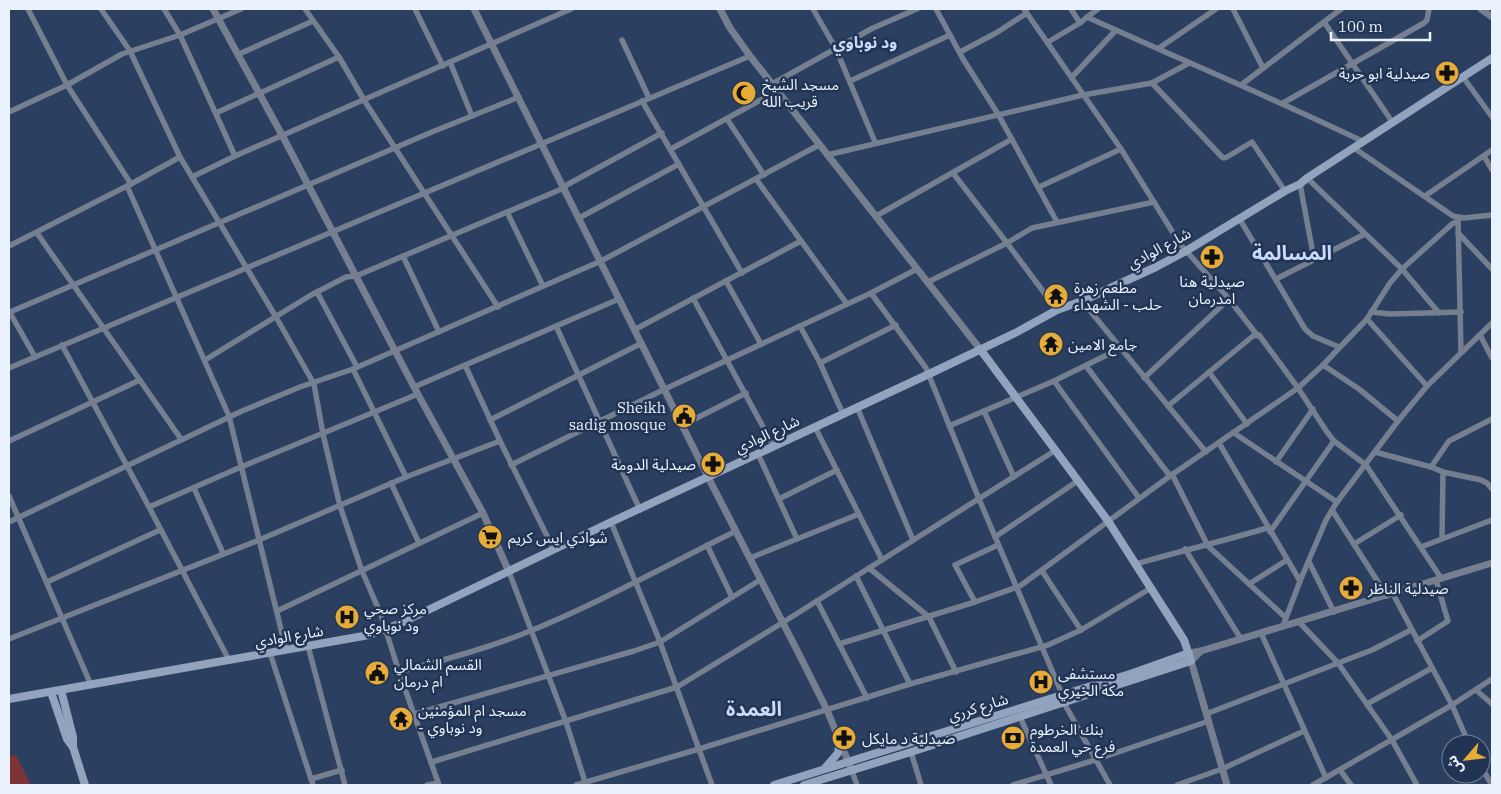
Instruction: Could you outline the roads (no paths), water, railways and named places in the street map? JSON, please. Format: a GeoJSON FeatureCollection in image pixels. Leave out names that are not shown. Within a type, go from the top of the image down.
{"type":"FeatureCollection","features":[{"type":"Feature","properties":{"kind":"main road","name":"شارع الوادي"},"geometry":{"type":"LineString","coordinates":[[9,699],[369,635],[386,629],[929,374],[1017,332],[1057,310],[1082,301],[1186,251],[1286,190],[1300,184],[1490,60]]}},
{"type":"Feature","properties":{"kind":"main road"},"geometry":{"type":"LineString","coordinates":[[980,349],[1108,521],[1184,640],[1190,657]]}},
{"type":"Feature","properties":{"kind":"main road","name":"شارع كرري"},"geometry":{"type":"LineString","coordinates":[[777,785],[1062,694],[1190,657]]}},
{"type":"Feature","properties":{"kind":"main road","name":"شارع كرري"},"geometry":{"type":"LineString","coordinates":[[804,785],[819,783],[1064,703],[1190,657]]}},
{"type":"Feature","properties":{"kind":"main road"},"geometry":{"type":"LineString","coordinates":[[61,690],[73,737],[73,747],[85,785]]}},
{"type":"Feature","properties":{"kind":"main road"},"geometry":{"type":"LineString","coordinates":[[51,692],[67,739],[73,747]]}},
{"type":"Feature","properties":{"kind":"main road"},"geometry":{"type":"LineString","coordinates":[[822,770],[836,757],[840,740]]}},
{"type":"Feature","properties":{"kind":"street"},"geometry":{"type":"LineString","coordinates":[[28,9],[67,84],[129,185],[155,249],[229,416],[286,650]]}},
{"type":"Feature","properties":{"kind":"street"},"geometry":{"type":"LineString","coordinates":[[101,9],[130,51],[180,157],[276,316],[314,384],[322,434],[340,506],[362,571],[382,615],[439,784],[427,785]]}},
{"type":"Feature","properties":{"kind":"street"},"geometry":{"type":"LineString","coordinates":[[164,9],[180,35],[235,156]]}},
{"type":"Feature","properties":{"kind":"street"},"geometry":{"type":"LineString","coordinates":[[213,9],[239,54],[395,351],[483,513],[510,572],[532,629],[566,722],[585,784]]}},
{"type":"Feature","properties":{"kind":"street"},"geometry":{"type":"LineString","coordinates":[[9,112],[130,51],[180,35],[241,9]]}},
{"type":"Feature","properties":{"kind":"street"},"geometry":{"type":"LineString","coordinates":[[305,9],[339,57],[364,100],[498,306]]}},
{"type":"Feature","properties":{"kind":"street"},"geometry":{"type":"LineString","coordinates":[[415,9],[443,66]]}},
{"type":"Feature","properties":{"kind":"street"},"geometry":{"type":"LineString","coordinates":[[474,9],[827,710],[856,785]]}},
{"type":"Feature","properties":{"kind":"street"},"geometry":{"type":"LineString","coordinates":[[192,177],[282,135],[571,9]]}},
{"type":"Feature","properties":{"kind":"street"},"geometry":{"type":"LineString","coordinates":[[720,9],[730,28],[750,56],[980,349]]}},
{"type":"Feature","properties":{"kind":"street"},"geometry":{"type":"LineString","coordinates":[[813,9],[836,49],[875,142]]}},
{"type":"Feature","properties":{"kind":"street"},"geometry":{"type":"LineString","coordinates":[[772,84],[880,25],[917,9]]}},
{"type":"Feature","properties":{"kind":"street"},"geometry":{"type":"LineString","coordinates":[[936,9],[998,114],[1039,187],[1056,222]]}},
{"type":"Feature","properties":{"kind":"street"},"geometry":{"type":"LineString","coordinates":[[1071,9],[1080,23]]}},
{"type":"Feature","properties":{"kind":"street"},"geometry":{"type":"LineString","coordinates":[[1048,42],[1080,23],[1098,9]]}},
{"type":"Feature","properties":{"kind":"street"},"geometry":{"type":"LineString","coordinates":[[1159,48],[1216,9]]}},
{"type":"Feature","properties":{"kind":"street"},"geometry":{"type":"LineString","coordinates":[[1232,9],[1264,68]]}},
{"type":"Feature","properties":{"kind":"street"},"geometry":{"type":"LineString","coordinates":[[1241,85],[1341,9]]}},
{"type":"Feature","properties":{"kind":"street"},"geometry":{"type":"LineString","coordinates":[[1282,103],[1424,23],[1427,20],[1429,9]]}},
{"type":"Feature","properties":{"kind":"street"},"geometry":{"type":"LineString","coordinates":[[1481,9],[1492,17]]}},
{"type":"Feature","properties":{"kind":"street"},"geometry":{"type":"LineString","coordinates":[[960,52],[996,33],[1025,11],[1121,149],[1186,251],[1229,299],[1257,335],[1261,337],[1334,441],[1366,465],[1421,547],[1438,579],[1448,621],[1418,641]]}},
{"type":"Feature","properties":{"kind":"street"},"geometry":{"type":"LineString","coordinates":[[1087,17],[1282,103],[1364,142]]}},
{"type":"Feature","properties":{"kind":"street"},"geometry":{"type":"LineString","coordinates":[[239,54],[313,21]]}},
{"type":"Feature","properties":{"kind":"street"},"geometry":{"type":"LineString","coordinates":[[1324,22],[1393,123]]}},
{"type":"Feature","properties":{"kind":"street"},"geometry":{"type":"LineString","coordinates":[[1072,77],[1116,30]]}},
{"type":"Feature","properties":{"kind":"street"},"geometry":{"type":"LineString","coordinates":[[850,81],[950,35]]}},
{"type":"Feature","properties":{"kind":"street"},"geometry":{"type":"LineString","coordinates":[[622,40],[649,98]]}},
{"type":"Feature","properties":{"kind":"street"},"geometry":{"type":"LineString","coordinates":[[9,368],[333,232],[541,142],[750,56]]}},
{"type":"Feature","properties":{"kind":"street"},"geometry":{"type":"LineString","coordinates":[[216,114],[339,57]]}},
{"type":"Feature","properties":{"kind":"street"},"geometry":{"type":"LineString","coordinates":[[450,62],[472,116]]}},
{"type":"Feature","properties":{"kind":"street"},"geometry":{"type":"LineString","coordinates":[[827,155],[875,142],[1083,95],[1152,83],[1189,63]]}},
{"type":"Feature","properties":{"kind":"street"},"geometry":{"type":"LineString","coordinates":[[1463,77],[1492,116]]}},
{"type":"Feature","properties":{"kind":"street"},"geometry":{"type":"LineString","coordinates":[[1152,83],[1222,157],[1227,157],[1252,142],[1286,190]]}},
{"type":"Feature","properties":{"kind":"street"},"geometry":{"type":"LineString","coordinates":[[671,149],[777,91]]}},
{"type":"Feature","properties":{"kind":"street"},"geometry":{"type":"LineString","coordinates":[[35,356],[9,311],[472,116],[519,98]]}},
{"type":"Feature","properties":{"kind":"street"},"geometry":{"type":"LineString","coordinates":[[642,100],[742,273]]}},
{"type":"Feature","properties":{"kind":"street"},"geometry":{"type":"LineString","coordinates":[[727,119],[764,175]]}},
{"type":"Feature","properties":{"kind":"street"},"geometry":{"type":"LineString","coordinates":[[205,360],[276,316],[346,277],[356,276],[564,188],[662,134]]}},
{"type":"Feature","properties":{"kind":"street"},"geometry":{"type":"LineString","coordinates":[[876,216],[1012,139]]}},
{"type":"Feature","properties":{"kind":"street"},"geometry":{"type":"LineString","coordinates":[[9,522],[127,467],[229,416],[300,387],[314,384],[355,368],[601,261],[819,145]]}},
{"type":"Feature","properties":{"kind":"street"},"geometry":{"type":"LineString","coordinates":[[1354,148],[1458,219]]}},
{"type":"Feature","properties":{"kind":"street"},"geometry":{"type":"LineString","coordinates":[[1039,187],[1121,149]]}},
{"type":"Feature","properties":{"kind":"street"},"geometry":{"type":"LineString","coordinates":[[1425,196],[1492,150]]}},
{"type":"Feature","properties":{"kind":"street"},"geometry":{"type":"LineString","coordinates":[[1484,156],[1492,170]]}},
{"type":"Feature","properties":{"kind":"street"},"geometry":{"type":"LineString","coordinates":[[9,246],[180,157]]}},
{"type":"Feature","properties":{"kind":"street"},"geometry":{"type":"LineString","coordinates":[[579,218],[679,164]]}},
{"type":"Feature","properties":{"kind":"street"},"geometry":{"type":"LineString","coordinates":[[953,173],[1057,310]]}},
{"type":"Feature","properties":{"kind":"street"},"geometry":{"type":"LineString","coordinates":[[1307,178],[1402,269],[1439,313]]}},
{"type":"Feature","properties":{"kind":"street"},"geometry":{"type":"LineString","coordinates":[[756,179],[847,304]]}},
{"type":"Feature","properties":{"kind":"street"},"geometry":{"type":"LineString","coordinates":[[1300,184],[1314,259]]}},
{"type":"Feature","properties":{"kind":"street"},"geometry":{"type":"LineString","coordinates":[[928,282],[1008,243],[1032,228],[1154,202]]}},
{"type":"Feature","properties":{"kind":"street"},"geometry":{"type":"LineString","coordinates":[[506,212],[543,286]]}},
{"type":"Feature","properties":{"kind":"street"},"geometry":{"type":"LineString","coordinates":[[839,644],[1017,588],[1138,498],[1298,388],[1367,319],[1402,269],[1458,219],[1492,215]]}},
{"type":"Feature","properties":{"kind":"street"},"geometry":{"type":"LineString","coordinates":[[1239,218],[1309,334],[1339,346]]}},
{"type":"Feature","properties":{"kind":"street"},"geometry":{"type":"LineString","coordinates":[[1458,219],[1461,352]]}},
{"type":"Feature","properties":{"kind":"street"},"geometry":{"type":"LineString","coordinates":[[37,233],[181,439]]}},
{"type":"Feature","properties":{"kind":"street"},"geometry":{"type":"LineString","coordinates":[[1458,233],[1492,269]]}},
{"type":"Feature","properties":{"kind":"street"},"geometry":{"type":"LineString","coordinates":[[1276,278],[1366,234]]}},
{"type":"Feature","properties":{"kind":"street"},"geometry":{"type":"LineString","coordinates":[[634,330],[801,242]]}},
{"type":"Feature","properties":{"kind":"street"},"geometry":{"type":"LineString","coordinates":[[403,256],[439,332]]}},
{"type":"Feature","properties":{"kind":"street"},"geometry":{"type":"LineString","coordinates":[[511,465],[665,389],[871,293],[918,269]]}},
{"type":"Feature","properties":{"kind":"street"},"geometry":{"type":"LineString","coordinates":[[726,281],[761,344]]}},
{"type":"Feature","properties":{"kind":"street"},"geometry":{"type":"LineString","coordinates":[[317,292],[406,477]]}},
{"type":"Feature","properties":{"kind":"street"},"geometry":{"type":"LineString","coordinates":[[871,293],[896,325],[929,374],[998,545],[1062,694]]}},
{"type":"Feature","properties":{"kind":"street"},"geometry":{"type":"LineString","coordinates":[[694,298],[774,447]]}},
{"type":"Feature","properties":{"kind":"street"},"geometry":{"type":"LineString","coordinates":[[1144,378],[1229,299]]}},
{"type":"Feature","properties":{"kind":"street"},"geometry":{"type":"LineString","coordinates":[[414,386],[619,300]]}},
{"type":"Feature","properties":{"kind":"street"},"geometry":{"type":"LineString","coordinates":[[1082,301],[1206,452]]}},
{"type":"Feature","properties":{"kind":"street"},"geometry":{"type":"LineString","coordinates":[[1371,312],[1385,314],[1460,312]]}},
{"type":"Feature","properties":{"kind":"street"},"geometry":{"type":"LineString","coordinates":[[1367,319],[1427,386]]}},
{"type":"Feature","properties":{"kind":"street"},"geometry":{"type":"LineString","coordinates":[[1282,626],[1300,581],[1337,502],[1427,386],[1492,323]]}},
{"type":"Feature","properties":{"kind":"street"},"geometry":{"type":"LineString","coordinates":[[820,363],[896,325]]}},
{"type":"Feature","properties":{"kind":"street"},"geometry":{"type":"LineString","coordinates":[[556,326],[640,510]]}},
{"type":"Feature","properties":{"kind":"street"},"geometry":{"type":"LineString","coordinates":[[800,326],[820,363],[843,414]]}},
{"type":"Feature","properties":{"kind":"street"},"geometry":{"type":"LineString","coordinates":[[1168,406],[1257,335]]}},
{"type":"Feature","properties":{"kind":"street"},"geometry":{"type":"LineString","coordinates":[[1480,335],[1492,358]]}},
{"type":"Feature","properties":{"kind":"street"},"geometry":{"type":"LineString","coordinates":[[490,420],[642,344]]}},
{"type":"Feature","properties":{"kind":"street"},"geometry":{"type":"LineString","coordinates":[[62,345],[229,660]]}},
{"type":"Feature","properties":{"kind":"street"},"geometry":{"type":"LineString","coordinates":[[949,426],[1054,381],[1119,348]]}},
{"type":"Feature","properties":{"kind":"street"},"geometry":{"type":"LineString","coordinates":[[465,365],[511,465],[554,550]]}},
{"type":"Feature","properties":{"kind":"street"},"geometry":{"type":"LineString","coordinates":[[1323,365],[1359,390],[1398,421]]}},
{"type":"Feature","properties":{"kind":"street"},"geometry":{"type":"LineString","coordinates":[[1086,366],[1171,475],[1208,546],[1285,617]]}},
{"type":"Feature","properties":{"kind":"street"},"geometry":{"type":"LineString","coordinates":[[1209,372],[1247,424]]}},
{"type":"Feature","properties":{"kind":"street"},"geometry":{"type":"LineString","coordinates":[[9,441],[140,380]]}},
{"type":"Feature","properties":{"kind":"street"},"geometry":{"type":"LineString","coordinates":[[1054,381],[1138,498]]}},
{"type":"Feature","properties":{"kind":"street"},"geometry":{"type":"LineString","coordinates":[[149,507],[418,394]]}},
{"type":"Feature","properties":{"kind":"street"},"geometry":{"type":"LineString","coordinates":[[683,425],[746,394]]}},
{"type":"Feature","properties":{"kind":"street"},"geometry":{"type":"LineString","coordinates":[[857,407],[914,540]]}},
{"type":"Feature","properties":{"kind":"street"},"geometry":{"type":"LineString","coordinates":[[1276,462],[1312,409]]}},
{"type":"Feature","properties":{"kind":"street"},"geometry":{"type":"LineString","coordinates":[[984,411],[1014,477]]}},
{"type":"Feature","properties":{"kind":"street"},"geometry":{"type":"LineString","coordinates":[[1431,466],[1449,441],[1492,419]]}},
{"type":"Feature","properties":{"kind":"street"},"geometry":{"type":"LineString","coordinates":[[815,427],[882,560]]}},
{"type":"Feature","properties":{"kind":"street"},"geometry":{"type":"LineString","coordinates":[[1234,433],[1337,502]]}},
{"type":"Feature","properties":{"kind":"street"},"geometry":{"type":"LineString","coordinates":[[9,639],[259,540],[391,483],[500,441]]}},
{"type":"Feature","properties":{"kind":"street"},"geometry":{"type":"LineString","coordinates":[[1136,564],[1269,530],[1334,441]]}},
{"type":"Feature","properties":{"kind":"street"},"geometry":{"type":"LineString","coordinates":[[1219,443],[1300,581]]}},
{"type":"Feature","properties":{"kind":"street"},"geometry":{"type":"LineString","coordinates":[[432,762],[677,687],[1056,450]]}},
{"type":"Feature","properties":{"kind":"street"},"geometry":{"type":"LineString","coordinates":[[1374,452],[1431,466],[1443,472],[1484,481],[1492,489]]}},
{"type":"Feature","properties":{"kind":"street"},"geometry":{"type":"LineString","coordinates":[[758,454],[797,540]]}},
{"type":"Feature","properties":{"kind":"street"},"geometry":{"type":"LineString","coordinates":[[779,499],[837,470]]}},
{"type":"Feature","properties":{"kind":"street"},"geometry":{"type":"LineString","coordinates":[[1442,538],[1443,472]]}},
{"type":"Feature","properties":{"kind":"street"},"geometry":{"type":"LineString","coordinates":[[995,537],[1079,480]]}},
{"type":"Feature","properties":{"kind":"street"},"geometry":{"type":"LineString","coordinates":[[391,483],[419,543]]}},
{"type":"Feature","properties":{"kind":"street"},"geometry":{"type":"LineString","coordinates":[[194,488],[223,554]]}},
{"type":"Feature","properties":{"kind":"street"},"geometry":{"type":"LineString","coordinates":[[9,496],[64,618],[91,685]]}},
{"type":"Feature","properties":{"kind":"street"},"geometry":{"type":"LineString","coordinates":[[1332,510],[1390,595],[1418,641],[1452,705],[1465,734]]}},
{"type":"Feature","properties":{"kind":"street"},"geometry":{"type":"LineString","coordinates":[[277,611],[483,513]]}},
{"type":"Feature","properties":{"kind":"street"},"geometry":{"type":"LineString","coordinates":[[750,558],[859,514]]}},
{"type":"Feature","properties":{"kind":"street"},"geometry":{"type":"LineString","coordinates":[[1354,544],[1401,516]]}},
{"type":"Feature","properties":{"kind":"street"},"geometry":{"type":"LineString","coordinates":[[1421,547],[1492,520]]}},
{"type":"Feature","properties":{"kind":"street"},"geometry":{"type":"LineString","coordinates":[[611,522],[660,642],[712,785]]}},
{"type":"Feature","properties":{"kind":"street"},"geometry":{"type":"LineString","coordinates":[[48,582],[160,530]]}},
{"type":"Feature","properties":{"kind":"street"},"geometry":{"type":"LineString","coordinates":[[400,672],[532,629],[736,531]]}},
{"type":"Feature","properties":{"kind":"street"},"geometry":{"type":"LineString","coordinates":[[707,545],[732,598]]}},
{"type":"Feature","properties":{"kind":"street"},"geometry":{"type":"LineString","coordinates":[[975,602],[956,565],[998,545]]}},
{"type":"Feature","properties":{"kind":"street"},"geometry":{"type":"LineString","coordinates":[[1185,550],[1241,639]]}},
{"type":"Feature","properties":{"kind":"street"},"geometry":{"type":"LineString","coordinates":[[1249,584],[1287,560]]}},
{"type":"Feature","properties":{"kind":"street"},"geometry":{"type":"LineString","coordinates":[[1309,562],[1334,612]]}},
{"type":"Feature","properties":{"kind":"street"},"geometry":{"type":"LineString","coordinates":[[1227,785],[1190,657],[1202,651],[1282,626],[1334,612],[1438,579],[1491,566]]}},
{"type":"Feature","properties":{"kind":"street"},"geometry":{"type":"LineString","coordinates":[[869,568],[929,617],[956,672]]}},
{"type":"Feature","properties":{"kind":"street"},"geometry":{"type":"LineString","coordinates":[[1042,571],[1081,630]]}},
{"type":"Feature","properties":{"kind":"street"},"geometry":{"type":"LineString","coordinates":[[856,576],[910,684]]}},
{"type":"Feature","properties":{"kind":"street"},"geometry":{"type":"LineString","coordinates":[[415,714],[660,642],[760,580]]}},
{"type":"Feature","properties":{"kind":"street"},"geometry":{"type":"LineString","coordinates":[[576,785],[585,784],[910,684],[1062,640],[1151,588]]}},
{"type":"Feature","properties":{"kind":"street"},"geometry":{"type":"LineString","coordinates":[[817,601],[867,698]]}},
{"type":"Feature","properties":{"kind":"street"},"geometry":{"type":"LineString","coordinates":[[1299,622],[1338,663],[1392,740],[1417,785]]}},
{"type":"Feature","properties":{"kind":"street"},"geometry":{"type":"LineString","coordinates":[[1206,714],[1380,646],[1411,630]]}},
{"type":"Feature","properties":{"kind":"street"},"geometry":{"type":"LineString","coordinates":[[1261,633],[1326,778]]}},
{"type":"Feature","properties":{"kind":"street"},"geometry":{"type":"LineString","coordinates":[[308,646],[345,785]]}},
{"type":"Feature","properties":{"kind":"street"},"geometry":{"type":"LineString","coordinates":[[270,653],[312,782],[342,770]]}},
{"type":"Feature","properties":{"kind":"street"},"geometry":{"type":"LineString","coordinates":[[1367,704],[1432,668]]}},
{"type":"Feature","properties":{"kind":"street"},"geometry":{"type":"LineString","coordinates":[[1313,785],[1452,705],[1492,679]]}},
{"type":"Feature","properties":{"kind":"street"},"geometry":{"type":"LineString","coordinates":[[1476,690],[1492,704]]}},
{"type":"Feature","properties":{"kind":"street"},"geometry":{"type":"LineString","coordinates":[[1064,703],[1110,785]]}},
{"type":"Feature","properties":{"kind":"street"},"geometry":{"type":"LineString","coordinates":[[1020,716],[1051,785]]}},
{"type":"Feature","properties":{"kind":"street"},"geometry":{"type":"LineString","coordinates":[[1013,785],[1095,760],[1209,721]]}},
{"type":"Feature","properties":{"kind":"street"},"geometry":{"type":"LineString","coordinates":[[1177,785],[1222,769],[1304,731]]}},
{"type":"Feature","properties":{"kind":"street"},"geometry":{"type":"LineString","coordinates":[[911,752],[921,785]]}},
{"type":"Feature","properties":{"kind":"street"},"geometry":{"type":"LineString","coordinates":[[1340,770],[1350,785]]}},
{"type":"Feature","properties":{"kind":"place","name":"صيدلية ابو حربة"},"geometry":{"type":"Point","coordinates":[1447,73]}},
{"type":"Feature","properties":{"kind":"place","name":"مسجد الشيخ قريب الله"},"geometry":{"type":"Point","coordinates":[744,93]}},
{"type":"Feature","properties":{"kind":"place","name":"صيدلية هنا امدرمان"},"geometry":{"type":"Point","coordinates":[1212,257]}},
{"type":"Feature","properties":{"kind":"place","name":"مطعم زهرة حلب - الشهداء"},"geometry":{"type":"Point","coordinates":[1056,296]}},
{"type":"Feature","properties":{"kind":"place","name":"جامع الامين"},"geometry":{"type":"Point","coordinates":[1051,344]}},
{"type":"Feature","properties":{"kind":"place","name":"Sheikh sadig mosque"},"geometry":{"type":"Point","coordinates":[684,416]}},
{"type":"Feature","properties":{"kind":"place","name":"صيدلية الدومة"},"geometry":{"type":"Point","coordinates":[713,464]}},
{"type":"Feature","properties":{"kind":"place","name":"شوادي ايس كريم"},"geometry":{"type":"Point","coordinates":[490,537]}},
{"type":"Feature","properties":{"kind":"place","name":"صيدلية الناظر"},"geometry":{"type":"Point","coordinates":[1351,588]}},
{"type":"Feature","properties":{"kind":"place","name":"مركز صحي ود نوباوي"},"geometry":{"type":"Point","coordinates":[347,617]}},
{"type":"Feature","properties":{"kind":"place","name":"القسم الشمالي ام درمان"},"geometry":{"type":"Point","coordinates":[377,673]}},
{"type":"Feature","properties":{"kind":"place","name":"مستشفى مكة الخيري"},"geometry":{"type":"Point","coordinates":[1041,682]}},
{"type":"Feature","properties":{"kind":"place","name":"مسجد ام المؤمنين - ود نوباوي"},"geometry":{"type":"Point","coordinates":[401,719]}},
{"type":"Feature","properties":{"kind":"place","name":"صيدلية د مايكل"},"geometry":{"type":"Point","coordinates":[844,738]}},
{"type":"Feature","properties":{"kind":"place","name":"بنك الخرطوم فرع حي العمدة"},"geometry":{"type":"Point","coordinates":[1013,738]}},
{"type":"Feature","properties":{"kind":"district","name":"ود نوباوي"},"geometry":{"type":"Point","coordinates":[865,42]}},
{"type":"Feature","properties":{"kind":"district","name":"المسالمة"},"geometry":{"type":"Point","coordinates":[1292,252]}},
{"type":"Feature","properties":{"kind":"district","name":"العمدة"},"geometry":{"type":"Point","coordinates":[754,708]}}]}
